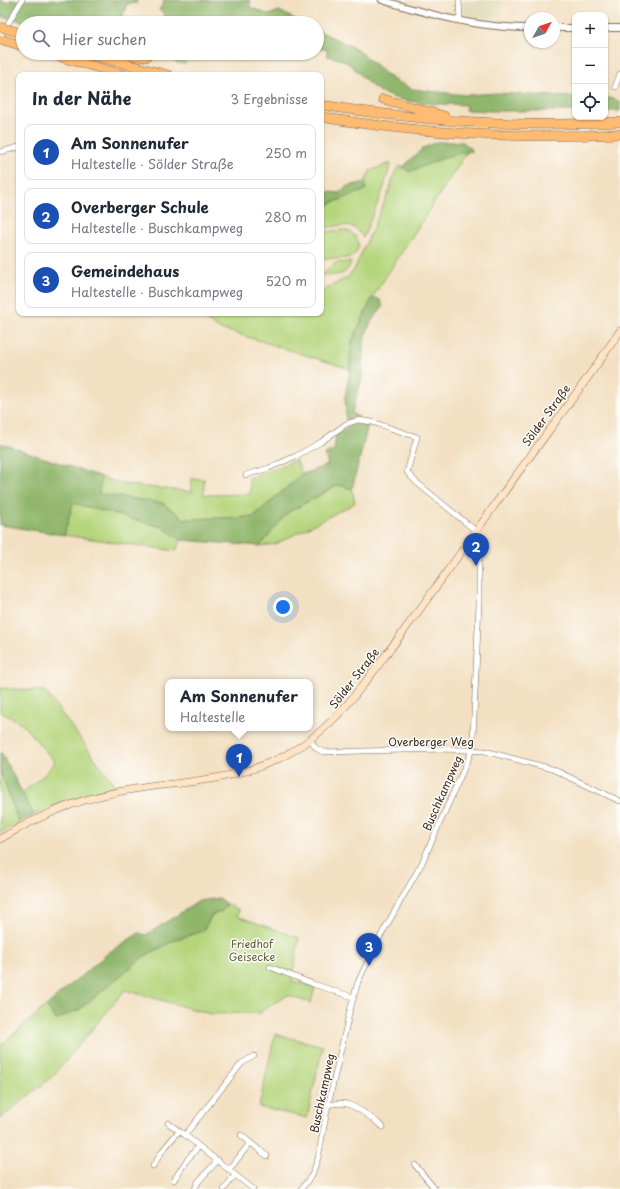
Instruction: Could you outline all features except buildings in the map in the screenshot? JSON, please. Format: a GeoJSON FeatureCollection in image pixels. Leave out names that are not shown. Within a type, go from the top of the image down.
{"type":"FeatureCollection","features":[{"type":"Feature","properties":{"kind":"highway"},"geometry":{"type":"LineString","coordinates":[[0,27],[16,32]]}},
{"type":"Feature","properties":{"kind":"highway"},"geometry":{"type":"LineString","coordinates":[[0,38],[16,44]]}},
{"type":"Feature","properties":{"kind":"highway"},"geometry":{"type":"LineString","coordinates":[[70,60],[113,72]]}},
{"type":"Feature","properties":{"kind":"highway"},"geometry":{"type":"LineString","coordinates":[[111,60],[157,72]]}},
{"type":"Feature","properties":{"kind":"highway"},"geometry":{"type":"LineString","coordinates":[[77,62],[94,72]]}},
{"type":"Feature","properties":{"kind":"highway"},"geometry":{"type":"LineString","coordinates":[[383,99],[454,120]]}},
{"type":"Feature","properties":{"kind":"highway"},"geometry":{"type":"LineString","coordinates":[[324,105],[422,118],[454,120],[534,124],[620,122]]}},
{"type":"Feature","properties":{"kind":"highway"},"geometry":{"type":"LineString","coordinates":[[324,117],[412,130],[480,134],[534,136],[620,134]]}},
{"type":"Feature","properties":{"kind":"highway"},"geometry":{"type":"LineString","coordinates":[[431,138],[456,139],[480,134]]}},
{"type":"Feature","properties":{"kind":"main road","name":"Sölder Straße"},"geometry":{"type":"LineString","coordinates":[[0,839],[53,812],[87,799],[132,789],[183,783],[238,773],[270,763],[299,748],[310,740],[338,716],[356,695],[415,617],[620,331]]}},
{"type":"Feature","properties":{"kind":"street"},"geometry":{"type":"LineString","coordinates":[[0,38],[22,0]]}},
{"type":"Feature","properties":{"kind":"street"},"geometry":{"type":"LineString","coordinates":[[382,0],[422,13],[460,21],[493,26],[524,28]]}},
{"type":"Feature","properties":{"kind":"street"},"geometry":{"type":"LineString","coordinates":[[459,0],[460,21]]}},
{"type":"Feature","properties":{"kind":"street"},"geometry":{"type":"LineString","coordinates":[[560,28],[572,28]]}},
{"type":"Feature","properties":{"kind":"street"},"geometry":{"type":"LineString","coordinates":[[608,28],[620,28]]}},
{"type":"Feature","properties":{"kind":"street"},"geometry":{"type":"LineString","coordinates":[[615,86],[620,74]]}},
{"type":"Feature","properties":{"kind":"street"},"geometry":{"type":"LineString","coordinates":[[0,152],[16,148]]}},
{"type":"Feature","properties":{"kind":"street"},"geometry":{"type":"LineString","coordinates":[[246,475],[269,468],[296,456],[321,442],[346,424],[358,420],[372,422],[417,437],[407,472],[416,482],[476,531]]}},
{"type":"Feature","properties":{"kind":"street","name":"Buschkampweg"},"geometry":{"type":"LineString","coordinates":[[301,1189],[312,1175],[317,1163],[328,1105],[353,997],[365,965],[422,863],[471,750],[473,738],[479,604],[479,544],[476,531]]}},
{"type":"Feature","properties":{"kind":"street","name":"Overberger Weg"},"geometry":{"type":"LineString","coordinates":[[310,740],[316,748],[323,752],[445,749],[485,751],[552,769],[620,801]]}},
{"type":"Feature","properties":{"kind":"street"},"geometry":{"type":"LineString","coordinates":[[270,967],[313,984],[353,997]]}},
{"type":"Feature","properties":{"kind":"street"},"geometry":{"type":"LineString","coordinates":[[185,1135],[242,1063],[254,1056]]}},
{"type":"Feature","properties":{"kind":"street"},"geometry":{"type":"LineString","coordinates":[[328,1105],[339,1103],[348,1104],[382,1127]]}},
{"type":"Feature","properties":{"kind":"street"},"geometry":{"type":"LineString","coordinates":[[168,1123],[218,1160],[253,1189]]}},
{"type":"Feature","properties":{"kind":"street"},"geometry":{"type":"LineString","coordinates":[[153,1166],[163,1150],[179,1131]]}},
{"type":"Feature","properties":{"kind":"street"},"geometry":{"type":"LineString","coordinates":[[242,1135],[267,1156]]}},
{"type":"Feature","properties":{"kind":"street"},"geometry":{"type":"LineString","coordinates":[[229,1170],[250,1143]]}},
{"type":"Feature","properties":{"kind":"street"},"geometry":{"type":"LineString","coordinates":[[174,1180],[186,1161],[199,1146]]}},
{"type":"Feature","properties":{"kind":"street"},"geometry":{"type":"LineString","coordinates":[[195,1189],[198,1182],[218,1160]]}},
{"type":"Feature","properties":{"kind":"street"},"geometry":{"type":"LineString","coordinates":[[415,1165],[435,1189]]}},
{"type":"Feature","properties":{"kind":"street"},"geometry":{"type":"LineString","coordinates":[[224,1189],[235,1175]]}},
{"type":"Feature","properties":{"kind":"shaded area"},"geometry":{"type":"Polygon","coordinates":[[[463,0],[502,0],[501,20],[466,16],[463,0]]]}},
{"type":"Feature","properties":{"kind":"green space"},"geometry":{"type":"Polygon","coordinates":[[[0,0],[8,3],[10,0],[136,0],[137,3],[127,4],[123,16],[16,16],[16,20],[0,16],[0,0]]]}},
{"type":"Feature","properties":{"kind":"green space"},"geometry":{"type":"Polygon","coordinates":[[[162,0],[250,0],[250,7],[269,15],[279,11],[289,16],[164,16],[165,13],[159,10],[165,1],[162,0]]]}},
{"type":"Feature","properties":{"kind":"green space"},"geometry":{"type":"Polygon","coordinates":[[[324,33],[357,49],[392,79],[412,89],[465,95],[498,93],[572,97],[572,111],[465,110],[466,105],[421,103],[399,99],[379,91],[345,62],[337,58],[327,56],[327,50],[324,49],[324,33]]]}},
{"type":"Feature","properties":{"kind":"green space"},"geometry":{"type":"Polygon","coordinates":[[[173,60],[186,60],[185,64],[177,63],[173,60]]]}},
{"type":"Feature","properties":{"kind":"green space"},"geometry":{"type":"Polygon","coordinates":[[[608,98],[620,101],[620,111],[608,111],[608,98]]]}},
{"type":"Feature","properties":{"kind":"green space"},"geometry":{"type":"Polygon","coordinates":[[[437,142],[463,142],[473,151],[451,155],[409,172],[403,167],[423,148],[437,142]]]}},
{"type":"Feature","properties":{"kind":"green space"},"geometry":{"type":"Polygon","coordinates":[[[467,152],[372,298],[350,354],[350,369],[219,329],[200,316],[324,316],[324,290],[348,277],[354,270],[388,194],[395,172],[400,166],[409,171],[451,155],[467,152]]]}},
{"type":"Feature","properties":{"kind":"green space"},"geometry":{"type":"Polygon","coordinates":[[[391,164],[383,190],[363,238],[355,228],[350,226],[324,228],[324,206],[366,190],[365,182],[370,171],[391,164]]]}},
{"type":"Feature","properties":{"kind":"green space"},"geometry":{"type":"Polygon","coordinates":[[[365,182],[366,190],[324,206],[324,191],[339,193],[345,187],[365,182]]]}},
{"type":"Feature","properties":{"kind":"green space"},"geometry":{"type":"Polygon","coordinates":[[[343,230],[353,234],[358,241],[355,254],[344,258],[324,258],[324,232],[343,230]]]}},
{"type":"Feature","properties":{"kind":"green space"},"geometry":{"type":"Polygon","coordinates":[[[351,262],[349,267],[343,273],[336,275],[324,275],[324,273],[335,263],[351,262]]]}},
{"type":"Feature","properties":{"kind":"green space"},"geometry":{"type":"Polygon","coordinates":[[[372,298],[379,299],[383,306],[371,322],[365,336],[362,378],[352,412],[354,415],[359,417],[346,420],[345,397],[350,369],[352,341],[372,298]]]}},
{"type":"Feature","properties":{"kind":"green space"},"geometry":{"type":"Polygon","coordinates":[[[357,423],[368,425],[352,489],[338,485],[287,513],[260,546],[181,540],[162,527],[73,503],[64,535],[0,525],[0,443],[101,477],[99,494],[162,503],[185,519],[253,517],[302,474],[328,465],[325,454],[334,450],[336,435],[347,427],[357,423]]]}},
{"type":"Feature","properties":{"kind":"green space"},"geometry":{"type":"Polygon","coordinates":[[[296,460],[302,474],[253,517],[185,519],[162,503],[99,494],[101,477],[122,484],[192,492],[191,479],[204,479],[204,495],[250,494],[249,478],[296,460]]]}},
{"type":"Feature","properties":{"kind":"green space"},"geometry":{"type":"Polygon","coordinates":[[[339,485],[352,489],[355,503],[276,544],[260,546],[287,513],[339,485]]]}},
{"type":"Feature","properties":{"kind":"green space"},"geometry":{"type":"Polygon","coordinates":[[[73,503],[162,527],[181,540],[176,551],[64,535],[73,503]]]}},
{"type":"Feature","properties":{"kind":"green space"},"geometry":{"type":"Polygon","coordinates":[[[0,688],[45,691],[116,787],[61,803],[34,815],[22,793],[45,774],[55,762],[21,723],[0,712],[0,688]]]}},
{"type":"Feature","properties":{"kind":"green space"},"geometry":{"type":"Polygon","coordinates":[[[1,752],[34,815],[19,823],[0,770],[1,752]]]}},
{"type":"Feature","properties":{"kind":"green space"},"geometry":{"type":"Polygon","coordinates":[[[0,770],[19,823],[0,833],[0,770]]]}},
{"type":"Feature","properties":{"kind":"green space"},"geometry":{"type":"Polygon","coordinates":[[[219,898],[227,904],[222,911],[212,915],[203,931],[177,939],[143,957],[80,1009],[56,1020],[46,1006],[108,953],[139,933],[146,935],[199,901],[219,898]]]}},
{"type":"Feature","properties":{"kind":"green space","name":"Friedhof Geisecke"},"geometry":{"type":"Polygon","coordinates":[[[227,904],[239,910],[237,916],[299,938],[292,981],[315,987],[311,1003],[288,995],[267,1007],[260,1013],[210,1014],[125,990],[54,1075],[0,1119],[0,1046],[46,1006],[56,1020],[80,1009],[143,957],[177,939],[203,931],[212,915],[222,911],[227,904]]]}},
{"type":"Feature","properties":{"kind":"green space"},"geometry":{"type":"Polygon","coordinates":[[[275,1034],[323,1046],[307,1118],[259,1107],[275,1034]]]}},
{"type":"Feature","properties":{"kind":"place","name":"Overberger Schule"},"geometry":{"type":"Point","coordinates":[476,566]}},
{"type":"Feature","properties":{"kind":"place","name":"Am Sonnenufer"},"geometry":{"type":"Point","coordinates":[239,777]}},
{"type":"Feature","properties":{"kind":"place","name":"Gemeindehaus"},"geometry":{"type":"Point","coordinates":[369,966]}}]}
